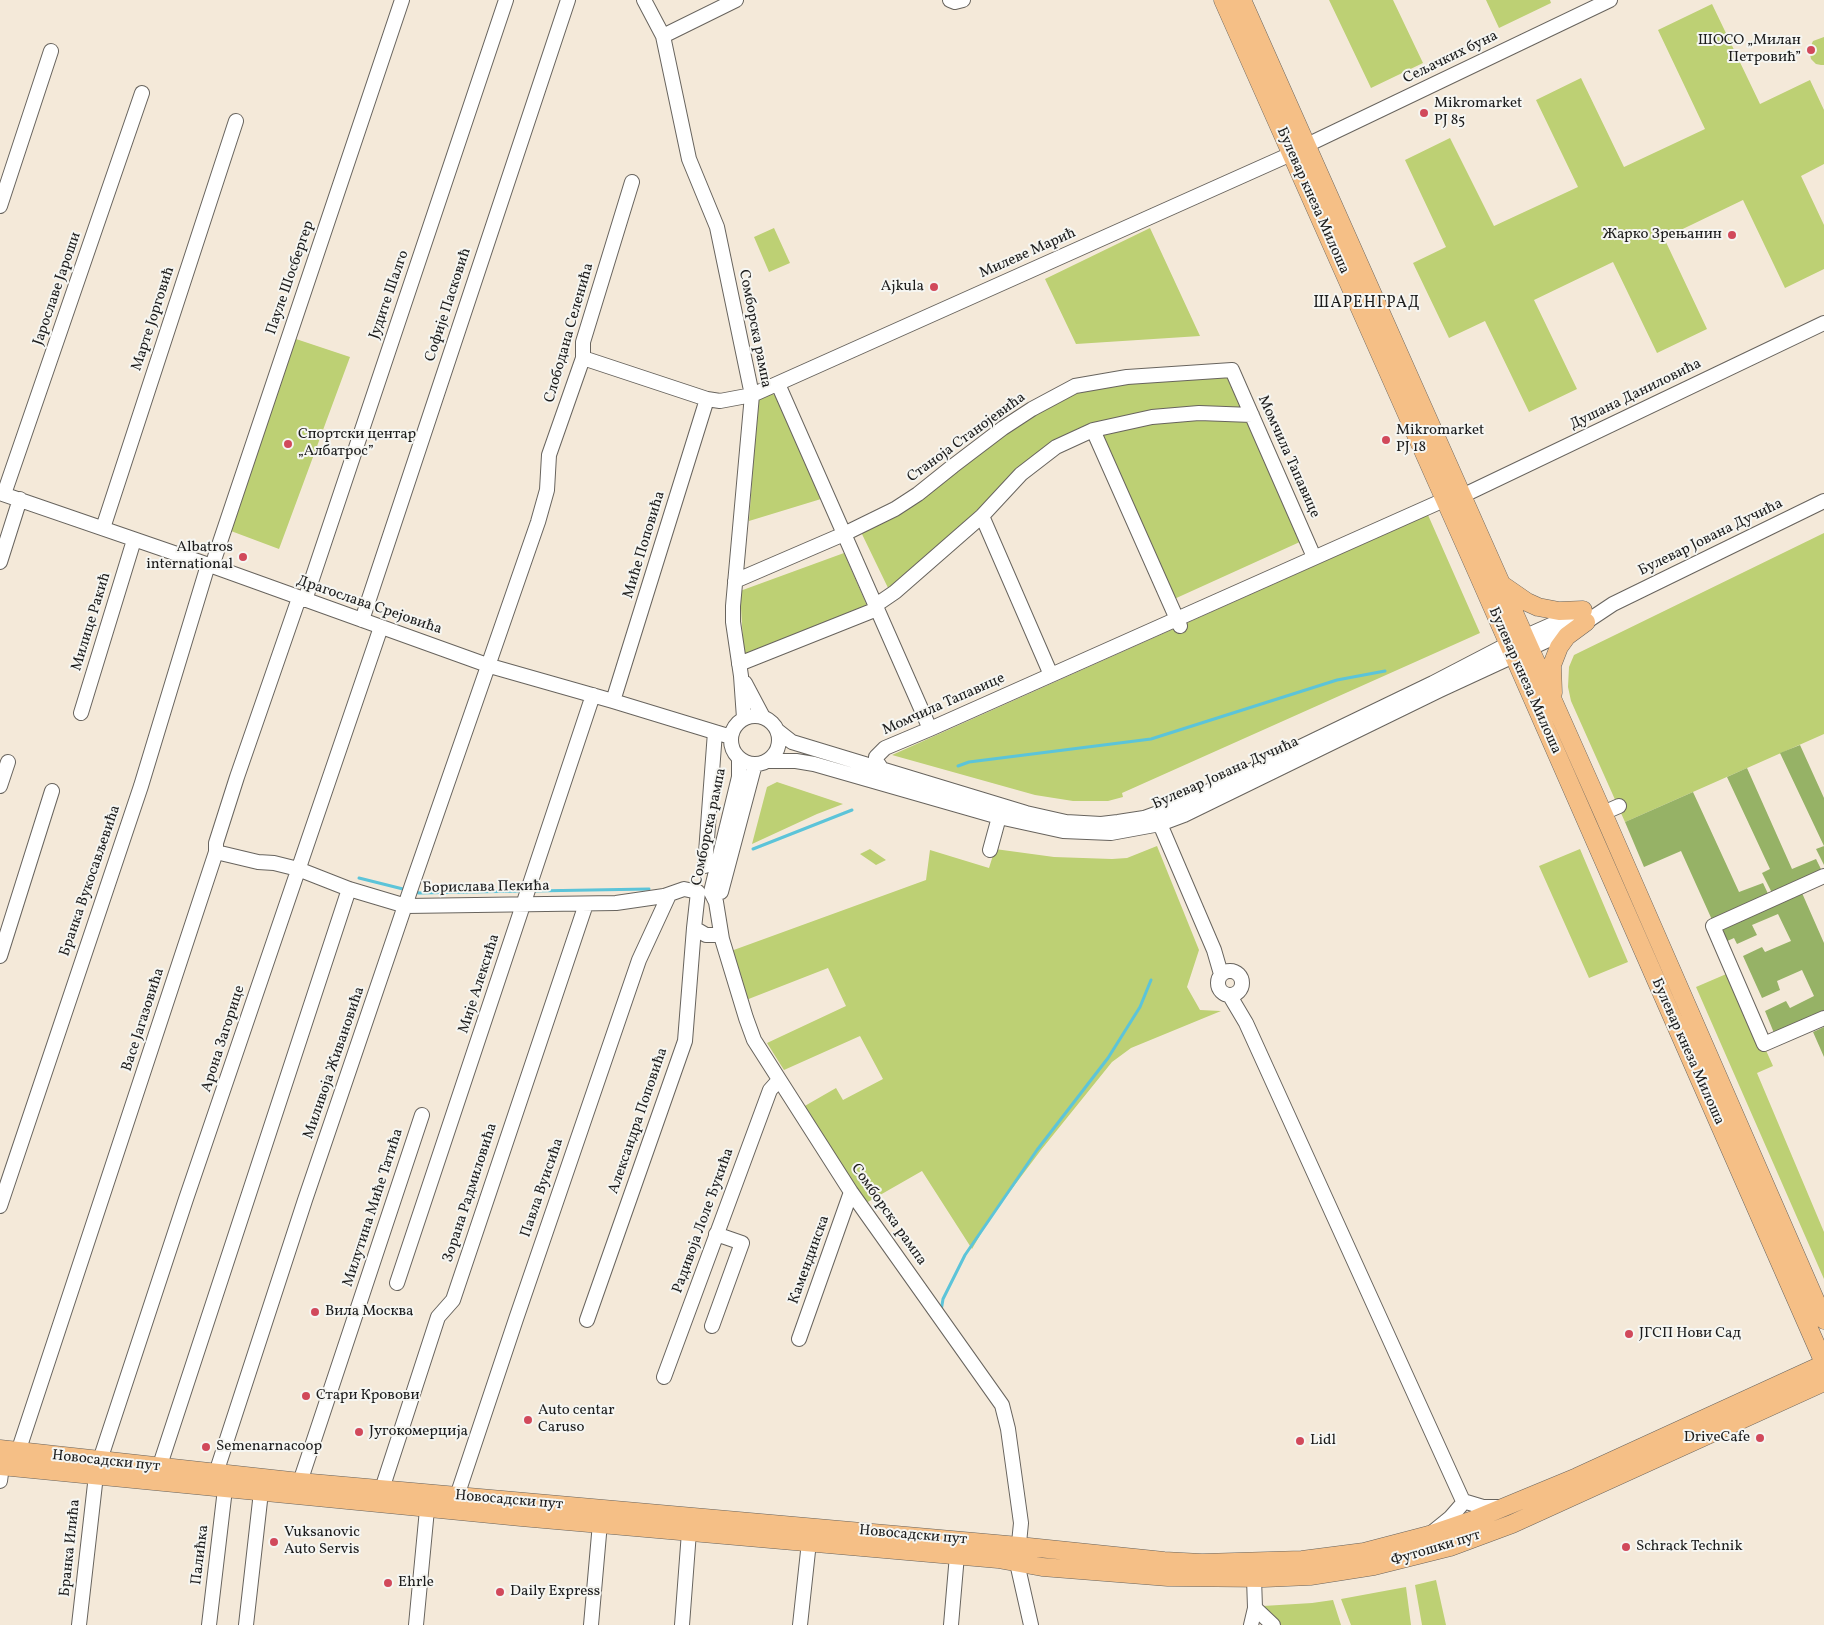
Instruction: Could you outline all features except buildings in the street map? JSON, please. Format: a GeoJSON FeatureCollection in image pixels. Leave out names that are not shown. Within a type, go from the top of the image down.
{"type":"FeatureCollection","features":[{"type":"Feature","properties":{"kind":"main road","name":"Булевар кнеза Милоша"},"geometry":{"type":"LineString","coordinates":[[1223,0],[1824,1364]]}},
{"type":"Feature","properties":{"kind":"main road","name":"Булевар кнеза Милоша"},"geometry":{"type":"LineString","coordinates":[[1243,1],[1603,813],[1824,1320]]}},
{"type":"Feature","properties":{"kind":"main road"},"geometry":{"type":"LineString","coordinates":[[1501,584],[1538,607],[1584,616],[1558,646],[1552,665],[1553,701]]}},
{"type":"Feature","properties":{"kind":"main road"},"geometry":{"type":"LineString","coordinates":[[1667,1005],[1683,998]]}},
{"type":"Feature","properties":{"kind":"main road","name":"Футошки пут"},"geometry":{"type":"LineString","coordinates":[[1018,1554],[1202,1563],[1302,1560],[1364,1552],[1429,1535],[1508,1506],[1577,1477],[1824,1364]]}},
{"type":"Feature","properties":{"kind":"main road","name":"Футошки пут"},"geometry":{"type":"LineString","coordinates":[[1018,1554],[1168,1577],[1254,1578],[1329,1574],[1374,1566],[1450,1547],[1512,1524],[1824,1382]]}},
{"type":"Feature","properties":{"kind":"main road","name":"Новосадски пут"},"geometry":{"type":"LineString","coordinates":[[0,1465],[18,1452],[98,1468],[225,1489],[428,1500],[457,1496],[1018,1554]]}},
{"type":"Feature","properties":{"kind":"main road","name":"Новосадски пут"},"geometry":{"type":"LineString","coordinates":[[0,1465],[159,1468],[382,1489],[428,1500],[521,1517],[957,1556],[998,1559],[1018,1554]]}},
{"type":"Feature","properties":{"kind":"street","name":"Пауле Шосбергер"},"geometry":{"type":"LineString","coordinates":[[210,566],[402,0]]}},
{"type":"Feature","properties":{"kind":"street","name":"Јудите Шалго"},"geometry":{"type":"LineString","coordinates":[[302,599],[506,0]]}},
{"type":"Feature","properties":{"kind":"street","name":"Софије Пасковић"},"geometry":{"type":"LineString","coordinates":[[362,620],[568,0]]}},
{"type":"Feature","properties":{"kind":"street","name":"Сомборска рампа"},"geometry":{"type":"LineString","coordinates":[[644,0],[663,36],[689,160],[717,227],[752,395],[735,580],[733,622],[744,718]]}},
{"type":"Feature","properties":{"kind":"street"},"geometry":{"type":"LineString","coordinates":[[663,36],[736,0]]}},
{"type":"Feature","properties":{"kind":"street"},"geometry":{"type":"LineString","coordinates":[[950,0],[956,2],[963,0]]}},
{"type":"Feature","properties":{"kind":"street","name":"Сељачких буна"},"geometry":{"type":"LineString","coordinates":[[1306,145],[1610,0]]}},
{"type":"Feature","properties":{"kind":"street"},"geometry":{"type":"LineString","coordinates":[[0,206],[51,51]]}},
{"type":"Feature","properties":{"kind":"street","name":"Јарославе Јароши"},"geometry":{"type":"LineString","coordinates":[[2,494],[142,93]]}},
{"type":"Feature","properties":{"kind":"street","name":"Марте Јорговић"},"geometry":{"type":"LineString","coordinates":[[102,528],[236,120]]}},
{"type":"Feature","properties":{"kind":"street","name":"Милеве Марић"},"geometry":{"type":"LineString","coordinates":[[582,358],[708,399],[720,401],[752,395],[1291,154]]}},
{"type":"Feature","properties":{"kind":"street","name":"Слободана Селенића"},"geometry":{"type":"LineString","coordinates":[[490,666],[538,522],[547,490],[549,455],[582,358],[583,342],[632,182]]}},
{"type":"Feature","properties":{"kind":"street","name":"Душана Даниловића"},"geometry":{"type":"LineString","coordinates":[[1462,496],[1824,323]]}},
{"type":"Feature","properties":{"kind":"street","name":"Момчила Тапавице"},"geometry":{"type":"LineString","coordinates":[[1232,370],[1314,558]]}},
{"type":"Feature","properties":{"kind":"street","name":"Станоја Станојевића"},"geometry":{"type":"LineString","coordinates":[[735,580],[844,534],[887,513],[918,494],[1003,428],[1032,409],[1075,386],[1127,378],[1232,370]]}},
{"type":"Feature","properties":{"kind":"street"},"geometry":{"type":"LineString","coordinates":[[778,384],[930,729]]}},
{"type":"Feature","properties":{"kind":"street","name":"Миће Поповића"},"geometry":{"type":"LineString","coordinates":[[613,701],[708,399]]}},
{"type":"Feature","properties":{"kind":"street"},"geometry":{"type":"LineString","coordinates":[[740,670],[876,607],[896,592],[982,516],[1022,474],[1056,447],[1092,430],[1152,417],[1199,413],[1252,416]]}},
{"type":"Feature","properties":{"kind":"street"},"geometry":{"type":"LineString","coordinates":[[1092,430],[1178,623]]}},
{"type":"Feature","properties":{"kind":"street","name":"Драгослава Срејовића"},"geometry":{"type":"LineString","coordinates":[[2,494],[490,666],[730,737]]}},
{"type":"Feature","properties":{"kind":"street"},"geometry":{"type":"LineString","coordinates":[[0,562],[20,500]]}},
{"type":"Feature","properties":{"kind":"street","name":"Момчила Тапавице"},"geometry":{"type":"LineString","coordinates":[[849,759],[880,754],[885,748],[1051,675],[1178,623],[1314,558],[1444,500]]}},
{"type":"Feature","properties":{"kind":"street","name":"Булевар Јована Дучића"},"geometry":{"type":"LineString","coordinates":[[761,762],[796,761],[814,764],[999,817],[1063,832],[1092,834],[1125,832],[1158,819],[1180,805],[1416,691],[1613,604],[1824,501]]}},
{"type":"Feature","properties":{"kind":"street"},"geometry":{"type":"LineString","coordinates":[[982,516],[1051,675]]}},
{"type":"Feature","properties":{"kind":"street","name":"Милице Ракић"},"geometry":{"type":"LineString","coordinates":[[81,713],[134,540]]}},
{"type":"Feature","properties":{"kind":"street","name":"Бранка Вукосављевића"},"geometry":{"type":"LineString","coordinates":[[0,1206],[141,786],[210,566]]}},
{"type":"Feature","properties":{"kind":"street","name":"Васе Јагазовића"},"geometry":{"type":"LineString","coordinates":[[18,1452],[216,852],[219,834],[237,777],[302,599]]}},
{"type":"Feature","properties":{"kind":"street","name":"Арона Загорице"},"geometry":{"type":"LineString","coordinates":[[98,1468],[380,628]]}},
{"type":"Feature","properties":{"kind":"street","name":"Миливоја Живановића"},"geometry":{"type":"LineString","coordinates":[[216,1473],[305,1200],[409,895],[490,666]]}},
{"type":"Feature","properties":{"kind":"street","name":"Сомборска рампа"},"geometry":{"type":"LineString","coordinates":[[740,670],[763,717]]}},
{"type":"Feature","properties":{"kind":"street","name":"Мије Алексића"},"geometry":{"type":"LineString","coordinates":[[397,1283],[528,895],[593,695]]}},
{"type":"Feature","properties":{"kind":"street"},"geometry":{"type":"LineString","coordinates":[[750,716],[763,717],[774,725],[778,731],[779,744],[773,756],[761,762],[744,762],[739,758],[731,745],[730,737],[738,723],[744,718],[750,716]]}},
{"type":"Feature","properties":{"kind":"street","name":"Булевар Јована Дучића"},"geometry":{"type":"LineString","coordinates":[[778,731],[792,742],[1026,813],[1066,822],[1102,824],[1144,818],[1158,819]]}},
{"type":"Feature","properties":{"kind":"street","name":"Сомборска рампа"},"geometry":{"type":"LineString","coordinates":[[705,866],[715,732]]}},
{"type":"Feature","properties":{"kind":"street"},"geometry":{"type":"LineString","coordinates":[[880,754],[876,757],[881,768]]}},
{"type":"Feature","properties":{"kind":"street","name":"Сомборска рампа"},"geometry":{"type":"LineString","coordinates":[[739,758],[739,777],[711,892],[716,902],[721,935],[754,1040],[851,1192],[1002,1405],[1008,1429],[1021,1523],[1018,1554],[1031,1625]]}},
{"type":"Feature","properties":{"kind":"street"},"geometry":{"type":"LineString","coordinates":[[0,786],[8,762]]}},
{"type":"Feature","properties":{"kind":"street","name":"Сомборска рампа"},"geometry":{"type":"LineString","coordinates":[[716,902],[721,892],[761,762]]}},
{"type":"Feature","properties":{"kind":"street"},"geometry":{"type":"LineString","coordinates":[[0,956],[52,791]]}},
{"type":"Feature","properties":{"kind":"street"},"geometry":{"type":"LineString","coordinates":[[1603,813],[1619,806]]}},
{"type":"Feature","properties":{"kind":"street"},"geometry":{"type":"LineString","coordinates":[[990,850],[999,817]]}},
{"type":"Feature","properties":{"kind":"street"},"geometry":{"type":"LineString","coordinates":[[1158,819],[1214,950],[1222,958],[1224,972],[1217,983],[1219,990],[1226,995],[1234,994],[1242,985],[1241,977],[1235,972],[1224,972]]}},
{"type":"Feature","properties":{"kind":"street","name":"Борислава Пекића"},"geometry":{"type":"LineString","coordinates":[[216,852],[298,869],[349,889],[409,895],[528,895],[586,904],[616,903],[669,895],[684,890],[698,892],[694,928]]}},
{"type":"Feature","properties":{"kind":"street"},"geometry":{"type":"LineString","coordinates":[[1824,876],[1713,926],[1764,1044],[1824,1018]]}},
{"type":"Feature","properties":{"kind":"street"},"geometry":{"type":"LineString","coordinates":[[159,1468],[349,889]]}},
{"type":"Feature","properties":{"kind":"street","name":"Павла Вуисића"},"geometry":{"type":"LineString","coordinates":[[457,1496],[639,960],[669,895]]}},
{"type":"Feature","properties":{"kind":"street","name":"Зорана Радмиловића"},"geometry":{"type":"LineString","coordinates":[[382,1489],[438,1317],[453,1300],[586,904]]}},
{"type":"Feature","properties":{"kind":"street"},"geometry":{"type":"LineString","coordinates":[[694,928],[706,935],[721,935]]}},
{"type":"Feature","properties":{"kind":"street","name":"Александра Поповића"},"geometry":{"type":"LineString","coordinates":[[587,1320],[685,1041],[694,928]]}},
{"type":"Feature","properties":{"kind":"street"},"geometry":{"type":"LineString","coordinates":[[1234,994],[1464,1502]]}},
{"type":"Feature","properties":{"kind":"street","name":"Радивоја Лоле Ђукића"},"geometry":{"type":"LineString","coordinates":[[664,1377],[770,1090],[779,1080]]}},
{"type":"Feature","properties":{"kind":"street","name":"Милутина Миће Татића"},"geometry":{"type":"LineString","coordinates":[[300,1482],[422,1115]]}},
{"type":"Feature","properties":{"kind":"street","name":"Камендинска"},"geometry":{"type":"LineString","coordinates":[[799,1339],[851,1192]]}},
{"type":"Feature","properties":{"kind":"street"},"geometry":{"type":"LineString","coordinates":[[712,1326],[742,1243],[716,1234]]}},
{"type":"Feature","properties":{"kind":"street","name":"Бранка Илића"},"geometry":{"type":"LineString","coordinates":[[79,1625],[98,1468]]}},
{"type":"Feature","properties":{"kind":"street","name":"Палићка"},"geometry":{"type":"LineString","coordinates":[[209,1625],[225,1489]]}},
{"type":"Feature","properties":{"kind":"street"},"geometry":{"type":"LineString","coordinates":[[246,1625],[261,1492]]}},
{"type":"Feature","properties":{"kind":"street"},"geometry":{"type":"LineString","coordinates":[[416,1625],[428,1500]]}},
{"type":"Feature","properties":{"kind":"street"},"geometry":{"type":"LineString","coordinates":[[1464,1502],[1483,1507],[1508,1506]]}},
{"type":"Feature","properties":{"kind":"street"},"geometry":{"type":"LineString","coordinates":[[1429,1535],[1450,1518],[1464,1502]]}},
{"type":"Feature","properties":{"kind":"street"},"geometry":{"type":"LineString","coordinates":[[591,1625],[600,1523]]}},
{"type":"Feature","properties":{"kind":"street"},"geometry":{"type":"LineString","coordinates":[[682,1625],[689,1532]]}},
{"type":"Feature","properties":{"kind":"street"},"geometry":{"type":"LineString","coordinates":[[800,1625],[810,1542]]}},
{"type":"Feature","properties":{"kind":"street"},"geometry":{"type":"LineString","coordinates":[[951,1625],[957,1556]]}},
{"type":"Feature","properties":{"kind":"street"},"geometry":{"type":"LineString","coordinates":[[1251,1625],[1255,1608],[1254,1578]]}},
{"type":"Feature","properties":{"kind":"street"},"geometry":{"type":"LineString","coordinates":[[1255,1608],[1273,1625]]}},
{"type":"Feature","properties":{"kind":"green space"},"geometry":{"type":"Polygon","coordinates":[[[1329,0],[1393,0],[1423,63],[1371,88],[1329,0]]]}},
{"type":"Feature","properties":{"kind":"green space"},"geometry":{"type":"Polygon","coordinates":[[[1486,0],[1550,0],[1551,3],[1499,28],[1486,0]]]}},
{"type":"Feature","properties":{"kind":"green space"},"geometry":{"type":"Polygon","coordinates":[[[1712,4],[1760,104],[1810,80],[1824,110],[1824,164],[1801,176],[1824,225],[1824,269],[1785,288],[1743,200],[1664,238],[1707,329],[1657,353],[1613,262],[1534,300],[1577,389],[1529,412],[1485,321],[1449,338],[1413,263],[1446,247],[1405,160],[1450,138],[1494,226],[1578,187],[1536,100],[1581,78],[1624,167],[1705,129],[1658,30],[1712,4]]]}},
{"type":"Feature","properties":{"kind":"green space"},"geometry":{"type":"Polygon","coordinates":[[[1824,37],[1824,65],[1816,64],[1811,59],[1809,50],[1813,41],[1824,37]]]}},
{"type":"Feature","properties":{"kind":"green space"},"geometry":{"type":"Polygon","coordinates":[[[774,228],[790,263],[769,272],[754,237],[774,228]]]}},
{"type":"Feature","properties":{"kind":"green space"},"geometry":{"type":"Polygon","coordinates":[[[1150,228],[1200,336],[1076,344],[1045,279],[1150,228]]]}},
{"type":"Feature","properties":{"kind":"green space","name":"Спортски центар „Албатрос”"},"geometry":{"type":"Polygon","coordinates":[[[293,338],[350,357],[279,549],[231,531],[293,338]]]}},
{"type":"Feature","properties":{"kind":"green space"},"geometry":{"type":"Polygon","coordinates":[[[1231,375],[1246,412],[1094,425],[989,499],[890,592],[860,530],[1007,429],[1073,391],[1126,382],[1231,375]]]}},
{"type":"Feature","properties":{"kind":"green space"},"geometry":{"type":"Polygon","coordinates":[[[769,393],[775,395],[821,499],[749,521],[758,400],[769,393]]]}},
{"type":"Feature","properties":{"kind":"green space"},"geometry":{"type":"Polygon","coordinates":[[[1199,417],[1249,420],[1302,541],[1172,600],[1098,432],[1122,426],[1199,417]]]}},
{"type":"Feature","properties":{"kind":"green space"},"geometry":{"type":"Polygon","coordinates":[[[1428,515],[1480,633],[1122,793],[1123,797],[1108,801],[1073,801],[1035,795],[892,755],[1428,515]]]}},
{"type":"Feature","properties":{"kind":"green space"},"geometry":{"type":"Polygon","coordinates":[[[1824,533],[1824,734],[1625,822],[1571,701],[1568,687],[1569,667],[1574,655],[1824,533]]]}},
{"type":"Feature","properties":{"kind":"green space"},"geometry":{"type":"Polygon","coordinates":[[[844,553],[868,608],[744,659],[740,591],[844,553]]]}},
{"type":"Feature","properties":{"kind":"green space"},"geometry":{"type":"Polygon","coordinates":[[[1800,745],[1824,798],[1824,846],[1780,753],[1800,745]]]}},
{"type":"Feature","properties":{"kind":"green space"},"geometry":{"type":"Polygon","coordinates":[[[1747,768],[1792,869],[1816,859],[1823,873],[1773,895],[1762,873],[1770,869],[1727,777],[1747,768]]]}},
{"type":"Feature","properties":{"kind":"green space"},"geometry":{"type":"Polygon","coordinates":[[[777,782],[843,804],[752,844],[767,787],[777,782]]]}},
{"type":"Feature","properties":{"kind":"green space"},"geometry":{"type":"Polygon","coordinates":[[[1693,792],[1739,892],[1763,883],[1770,898],[1713,922],[1681,851],[1644,867],[1625,822],[1693,792]]]}},
{"type":"Feature","properties":{"kind":"green space"},"geometry":{"type":"Polygon","coordinates":[[[1157,846],[1199,950],[1187,987],[1200,1010],[1221,1011],[1131,1048],[1112,1062],[1041,1150],[990,1218],[972,1249],[922,1171],[866,1203],[803,1107],[836,1088],[843,1100],[883,1079],[860,1036],[784,1070],[767,1043],[846,1006],[828,968],[746,1000],[731,951],[926,880],[930,850],[989,868],[995,849],[1054,857],[1112,859],[1127,858],[1157,846]]]}},
{"type":"Feature","properties":{"kind":"green space"},"geometry":{"type":"Polygon","coordinates":[[[1824,846],[1824,865],[1816,849],[1824,846]]]}},
{"type":"Feature","properties":{"kind":"green space"},"geometry":{"type":"Polygon","coordinates":[[[870,849],[886,860],[876,865],[860,854],[870,849]]]}},
{"type":"Feature","properties":{"kind":"green space"},"geometry":{"type":"Polygon","coordinates":[[[1580,849],[1628,962],[1589,978],[1539,866],[1580,849]]]}},
{"type":"Feature","properties":{"kind":"green space"},"geometry":{"type":"Polygon","coordinates":[[[1802,893],[1824,943],[1824,1010],[1774,1033],[1765,1011],[1786,1001],[1790,1008],[1814,996],[1802,970],[1777,981],[1780,990],[1762,998],[1743,956],[1762,947],[1765,952],[1791,941],[1778,914],[1752,925],[1757,935],[1737,944],[1734,938],[1723,943],[1717,931],[1802,893]]]}},
{"type":"Feature","properties":{"kind":"green space"},"geometry":{"type":"Polygon","coordinates":[[[1731,972],[1773,1066],[1757,1073],[1824,1232],[1824,1279],[1696,987],[1731,972]]]}},
{"type":"Feature","properties":{"kind":"green space"},"geometry":{"type":"Polygon","coordinates":[[[1824,1027],[1824,1057],[1813,1032],[1824,1027]]]}},
{"type":"Feature","properties":{"kind":"green space"},"geometry":{"type":"Polygon","coordinates":[[[1436,1580],[1446,1625],[1422,1625],[1415,1585],[1436,1580]]]}},
{"type":"Feature","properties":{"kind":"green space"},"geometry":{"type":"Polygon","coordinates":[[[1406,1587],[1411,1625],[1351,1625],[1341,1599],[1406,1587]]]}},
{"type":"Feature","properties":{"kind":"green space"},"geometry":{"type":"Polygon","coordinates":[[[1333,1600],[1341,1625],[1281,1625],[1263,1606],[1312,1603],[1333,1600]]]}},
{"type":"Feature","properties":{"kind":"waterway"},"geometry":{"type":"LineString","coordinates":[[958,766],[969,762],[1151,739],[1337,680],[1385,671]]}},
{"type":"Feature","properties":{"kind":"waterway"},"geometry":{"type":"LineString","coordinates":[[753,849],[852,810]]}},
{"type":"Feature","properties":{"kind":"waterway"},"geometry":{"type":"LineString","coordinates":[[359,878],[407,890]]}},
{"type":"Feature","properties":{"kind":"waterway"},"geometry":{"type":"LineString","coordinates":[[533,891],[649,889]]}},
{"type":"Feature","properties":{"kind":"waterway"},"geometry":{"type":"LineString","coordinates":[[413,891],[419,893],[524,891]]}},
{"type":"Feature","properties":{"kind":"waterway"},"geometry":{"type":"LineString","coordinates":[[941,1311],[943,1299],[965,1255],[1037,1150],[1108,1058],[1140,1007],[1151,980]]}},
{"type":"Feature","properties":{"kind":"place","name":"ШОСО „Милан Петровић”"},"geometry":{"type":"Point","coordinates":[1811,50]}},
{"type":"Feature","properties":{"kind":"place","name":"Mikromarket PJ 85"},"geometry":{"type":"Point","coordinates":[1424,113]}},
{"type":"Feature","properties":{"kind":"place","name":"Жарко Зрењанин"},"geometry":{"type":"Point","coordinates":[1732,235]}},
{"type":"Feature","properties":{"kind":"place","name":"Ajkula"},"geometry":{"type":"Point","coordinates":[934,287]}},
{"type":"Feature","properties":{"kind":"place","name":"Mikromarket PJ 18"},"geometry":{"type":"Point","coordinates":[1386,440]}},
{"type":"Feature","properties":{"kind":"place","name":"Спортски центар „Албатрос”"},"geometry":{"type":"Point","coordinates":[288,444]}},
{"type":"Feature","properties":{"kind":"place","name":"Albatros international"},"geometry":{"type":"Point","coordinates":[243,557]}},
{"type":"Feature","properties":{"kind":"place","name":"Вила Москва"},"geometry":{"type":"Point","coordinates":[315,1312]}},
{"type":"Feature","properties":{"kind":"place","name":"ЈГСП Нови Сад"},"geometry":{"type":"Point","coordinates":[1629,1334]}},
{"type":"Feature","properties":{"kind":"place","name":"Стари Кровови"},"geometry":{"type":"Point","coordinates":[306,1396]}},
{"type":"Feature","properties":{"kind":"place","name":"Auto centar Caruso"},"geometry":{"type":"Point","coordinates":[528,1420]}},
{"type":"Feature","properties":{"kind":"place","name":"Југокомерција"},"geometry":{"type":"Point","coordinates":[359,1432]}},
{"type":"Feature","properties":{"kind":"place","name":"DriveCafe"},"geometry":{"type":"Point","coordinates":[1760,1438]}},
{"type":"Feature","properties":{"kind":"place","name":"Lidl"},"geometry":{"type":"Point","coordinates":[1300,1441]}},
{"type":"Feature","properties":{"kind":"place","name":"Semenarnacoop"},"geometry":{"type":"Point","coordinates":[206,1447]}},
{"type":"Feature","properties":{"kind":"place","name":"Vuksanovic Auto Servis"},"geometry":{"type":"Point","coordinates":[274,1542]}},
{"type":"Feature","properties":{"kind":"place","name":"Schrack Technik"},"geometry":{"type":"Point","coordinates":[1626,1547]}},
{"type":"Feature","properties":{"kind":"place","name":"Ehrle"},"geometry":{"type":"Point","coordinates":[388,1583]}},
{"type":"Feature","properties":{"kind":"place","name":"Daily Express"},"geometry":{"type":"Point","coordinates":[500,1592]}},
{"type":"Feature","properties":{"kind":"district","name":"ШАРЕНГРАД"},"geometry":{"type":"Point","coordinates":[1367,304]}}]}
